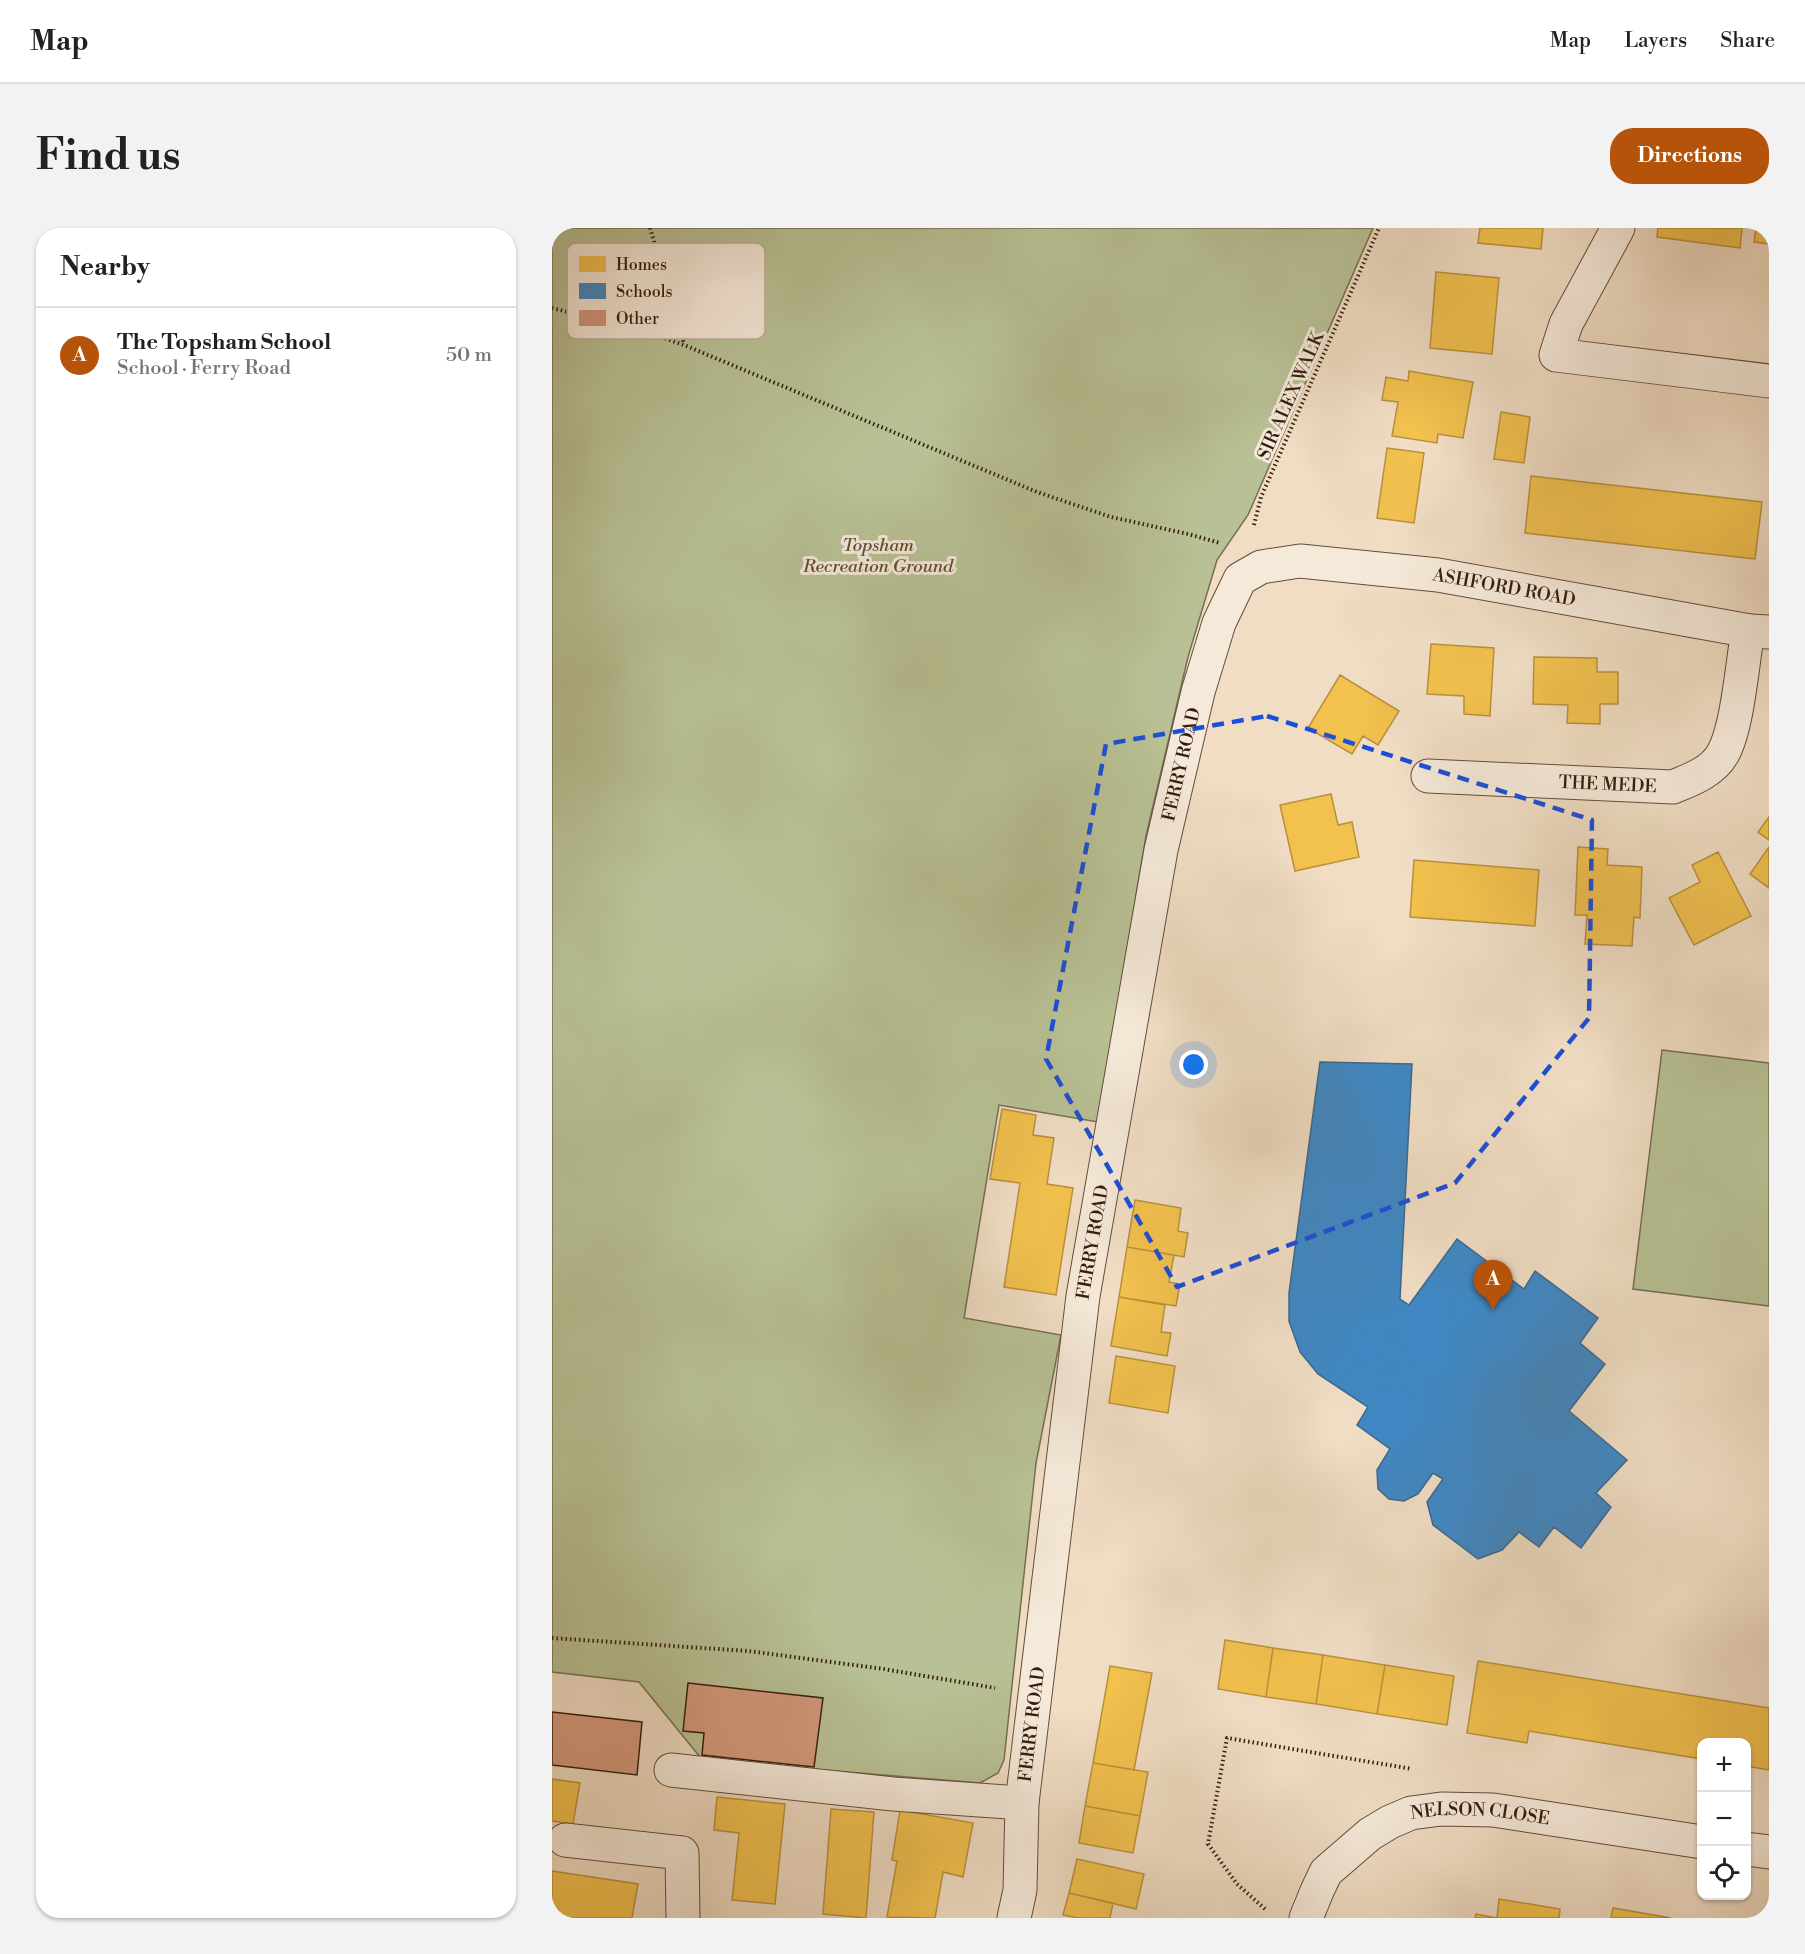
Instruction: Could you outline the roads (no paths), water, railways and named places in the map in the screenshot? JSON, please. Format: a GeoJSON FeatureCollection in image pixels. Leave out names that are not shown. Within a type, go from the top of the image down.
{"type":"FeatureCollection","features":[{"type":"Feature","properties":{"kind":"street"},"geometry":{"type":"LineString","coordinates":[[1618,228],[1566,324],[1556,355],[1769,381]]}},
{"type":"Feature","properties":{"kind":"street","name":"ASHFORD ROAD"},"geometry":{"type":"LineString","coordinates":[[1240,579],[1261,567],[1300,561],[1438,575],[1760,632]]}},
{"type":"Feature","properties":{"kind":"street","name":"FERRY ROAD"},"geometry":{"type":"LineString","coordinates":[[1014,1918],[1020,1890],[1022,1803],[1083,1296],[1161,850],[1197,692],[1219,623],[1240,579]]}},
{"type":"Feature","properties":{"kind":"street","name":"THE MEDE"},"geometry":{"type":"LineString","coordinates":[[1428,776],[1673,787],[1699,776],[1721,756],[1730,736],[1747,637],[1760,632]]}},
{"type":"Feature","properties":{"kind":"street"},"geometry":{"type":"LineString","coordinates":[[671,1770],[893,1794],[1022,1803]]}},
{"type":"Feature","properties":{"kind":"street","name":"NELSON CLOSE"},"geometry":{"type":"LineString","coordinates":[[1306,1918],[1326,1872],[1370,1834],[1411,1813],[1441,1809],[1493,1810],[1697,1841]]}},
{"type":"Feature","properties":{"kind":"street"},"geometry":{"type":"LineString","coordinates":[[565,1840],[682,1853],[683,1918]]}},
{"type":"Feature","properties":{"kind":"street"},"geometry":{"type":"LineString","coordinates":[[1751,1850],[1769,1852]]}},
{"type":"Feature","properties":{"kind":"place","name":"The Topsham School"},"geometry":{"type":"Point","coordinates":[1493,1310]}},
{"type":"Feature","properties":{"kind":"park label","name":"Topsham Recreation Ground"},"geometry":{"type":"Point","coordinates":[878,555]}}]}
